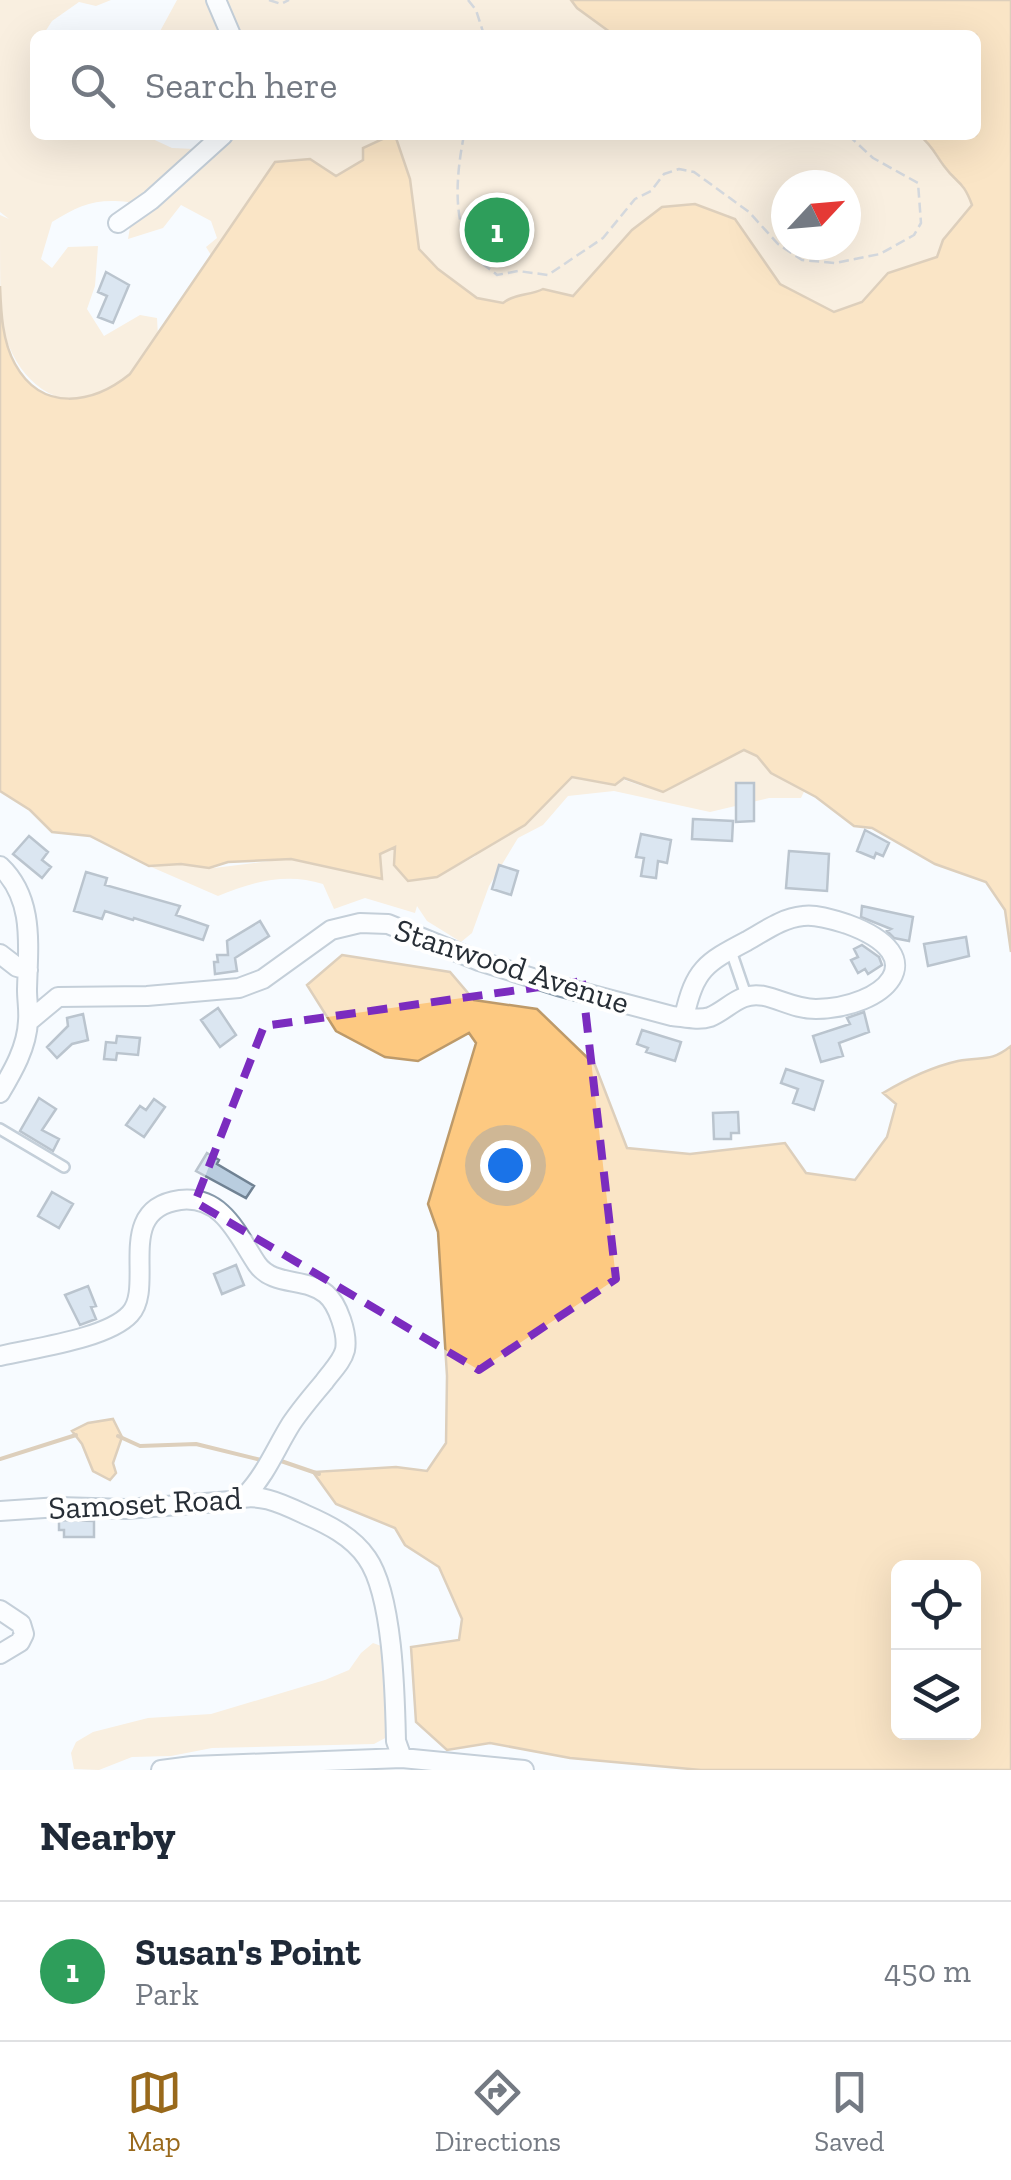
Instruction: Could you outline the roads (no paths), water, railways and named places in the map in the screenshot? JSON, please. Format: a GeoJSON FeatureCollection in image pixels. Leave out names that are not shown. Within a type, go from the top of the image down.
{"type":"FeatureCollection","features":[{"type":"Feature","properties":{"kind":"street"},"geometry":{"type":"LineString","coordinates":[[216,0],[229,30]]}},
{"type":"Feature","properties":{"kind":"street"},"geometry":{"type":"LineString","coordinates":[[118,224],[217,140]]}},
{"type":"Feature","properties":{"kind":"street"},"geometry":{"type":"LineString","coordinates":[[0,866],[11,876],[21,895],[28,933],[28,1022],[17,1064],[0,1093]]}},
{"type":"Feature","properties":{"kind":"street"},"geometry":{"type":"LineString","coordinates":[[803,916],[830,918],[874,934],[892,953],[897,968],[891,983],[880,992],[850,1003],[818,1009],[789,1006],[764,996],[746,996],[712,1016],[684,1017],[691,985],[708,961],[730,948],[776,924],[803,916]]}},
{"type":"Feature","properties":{"kind":"street","name":"Stanwood Avenue"},"geometry":{"type":"LineString","coordinates":[[58,997],[147,996],[238,988],[262,979],[331,930],[360,922],[388,924],[479,961],[558,986],[684,1017]]}},
{"type":"Feature","properties":{"kind":"street"},"geometry":{"type":"LineString","coordinates":[[0,954],[28,970],[58,997],[28,1022]]}},
{"type":"Feature","properties":{"kind":"street"},"geometry":{"type":"LineString","coordinates":[[0,1356],[55,1344],[127,1318],[139,1296],[140,1242],[152,1214],[182,1200],[215,1208],[228,1218],[261,1270],[326,1294],[345,1334],[346,1348],[340,1361],[290,1425],[258,1483],[246,1495]]}},
{"type":"Feature","properties":{"kind":"street","name":"Samoset Road"},"geometry":{"type":"LineString","coordinates":[[0,1511],[60,1507],[126,1509],[230,1501],[246,1495],[274,1501],[324,1523],[370,1560],[384,1601],[396,1741],[402,1758]]}},
{"type":"Feature","properties":{"kind":"street"},"geometry":{"type":"LineString","coordinates":[[0,1610],[22,1624],[24,1634],[20,1642],[0,1654]]}},
{"type":"Feature","properties":{"kind":"street"},"geometry":{"type":"LineString","coordinates":[[162,1770],[402,1758],[524,1770]]}},
{"type":"Feature","properties":{"kind":"lane"},"geometry":{"type":"LineString","coordinates":[[730,948],[746,996]]}},
{"type":"Feature","properties":{"kind":"lane"},"geometry":{"type":"LineString","coordinates":[[0,1129],[64,1167]]}},
{"type":"Feature","properties":{"kind":"waterway"},"geometry":{"type":"LineString","coordinates":[[0,1459],[76,1435]]}},
{"type":"Feature","properties":{"kind":"waterway"},"geometry":{"type":"LineString","coordinates":[[118,1436],[140,1446],[196,1444],[261,1460]]}},
{"type":"Feature","properties":{"kind":"waterway"},"geometry":{"type":"LineString","coordinates":[[281,1461],[319,1474]]}},
{"type":"Feature","properties":{"kind":"place","name":"Susan's Point"},"geometry":{"type":"Point","coordinates":[497,230]}}]}
